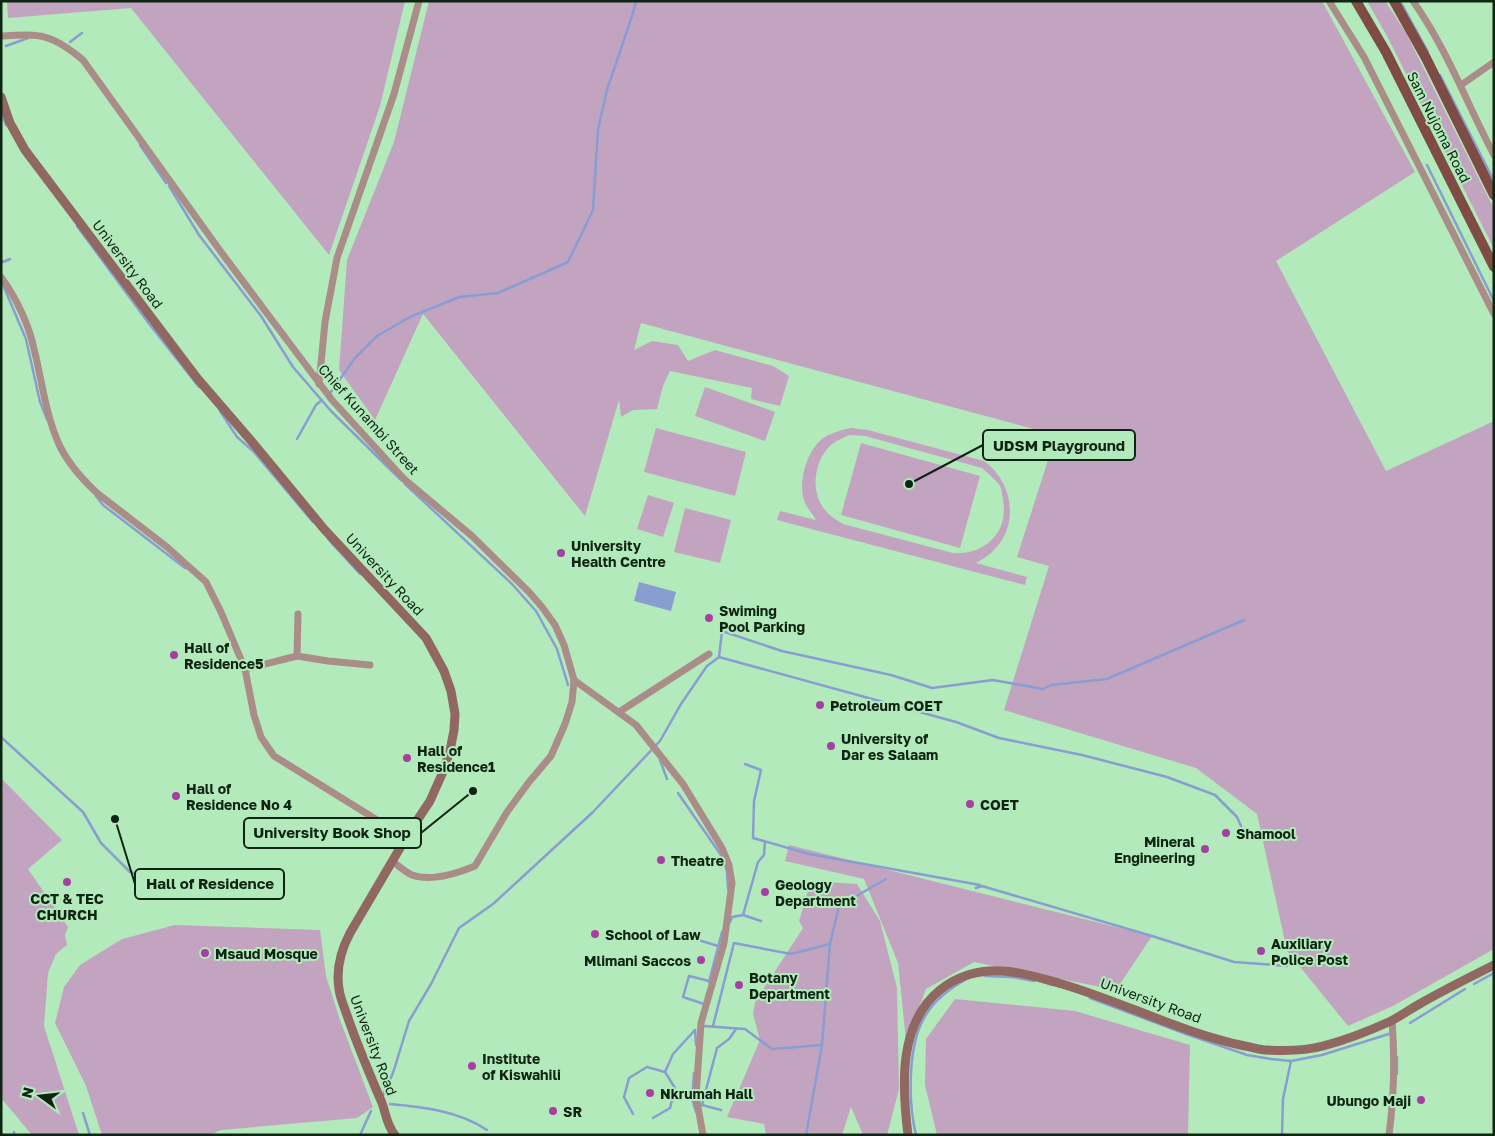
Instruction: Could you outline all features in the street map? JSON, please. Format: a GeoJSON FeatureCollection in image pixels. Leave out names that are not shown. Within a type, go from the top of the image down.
{"type":"FeatureCollection","features":[{"type":"Feature","properties":{"kind":"main road","name":"Sam Nujoma Road"},"geometry":{"type":"LineString","coordinates":[[1356,1],[1386,52],[1494,267]]}},
{"type":"Feature","properties":{"kind":"main road","name":"Sam Nujoma Road"},"geometry":{"type":"LineString","coordinates":[[1394,1],[1426,58],[1494,195]]}},
{"type":"Feature","properties":{"kind":"street"},"geometry":{"type":"LineString","coordinates":[[319,384],[325,322],[337,258],[394,94],[419,1]]}},
{"type":"Feature","properties":{"kind":"street"},"geometry":{"type":"LineString","coordinates":[[1329,1],[1364,57],[1494,314]]}},
{"type":"Feature","properties":{"kind":"street"},"geometry":{"type":"LineString","coordinates":[[1414,1],[1426,19],[1461,85],[1494,155]]}},
{"type":"Feature","properties":{"kind":"street","name":"Chief Kunambi Street"},"geometry":{"type":"LineString","coordinates":[[1,36],[42,36],[69,48],[83,60],[216,246],[319,384],[404,480],[472,536],[516,578],[555,625],[564,644],[574,680],[572,702],[552,756],[529,782],[507,812],[475,866],[437,876],[422,877],[410,874],[392,861]]}},
{"type":"Feature","properties":{"kind":"street"},"geometry":{"type":"LineString","coordinates":[[1461,85],[1494,62]]}},
{"type":"Feature","properties":{"kind":"street","name":"University Road"},"geometry":{"type":"LineString","coordinates":[[1,97],[10,123],[25,150],[197,378],[324,529],[426,638],[444,671],[451,691],[455,714],[450,751],[432,798],[392,861],[343,947],[339,967],[338,989],[367,1070],[383,1104],[391,1130],[395,1135]]}},
{"type":"Feature","properties":{"kind":"street"},"geometry":{"type":"LineString","coordinates":[[1,277],[8,286],[29,330],[48,413],[64,454],[97,493],[167,548],[206,582],[245,669],[254,715],[261,737],[274,756],[406,838]]}},
{"type":"Feature","properties":{"kind":"street"},"geometry":{"type":"LineString","coordinates":[[298,614],[298,656]]}},
{"type":"Feature","properties":{"kind":"street"},"geometry":{"type":"LineString","coordinates":[[619,712],[709,654]]}},
{"type":"Feature","properties":{"kind":"street"},"geometry":{"type":"LineString","coordinates":[[245,669],[298,656],[370,665]]}},
{"type":"Feature","properties":{"kind":"street"},"geometry":{"type":"LineString","coordinates":[[574,680],[636,725],[681,781],[722,848],[729,865],[732,883],[724,942],[701,1023],[696,1096],[703,1135]]}},
{"type":"Feature","properties":{"kind":"street","name":"University Road"},"geometry":{"type":"LineString","coordinates":[[908,1135],[904,1067],[909,1038],[919,1014],[932,997],[944,986],[964,975],[986,971],[1003,971],[1032,975],[1093,993],[1224,1042],[1264,1050],[1302,1050],[1345,1039],[1392,1020],[1494,965]]}},
{"type":"Feature","properties":{"kind":"street"},"geometry":{"type":"LineString","coordinates":[[1390,1135],[1394,1070],[1392,1020]]}},
{"type":"Feature","properties":{"kind":"shaded area"},"geometry":{"type":"Polygon","coordinates":[[[7,1],[405,1],[380,106],[329,255],[131,8],[8,18],[7,1]]]}},
{"type":"Feature","properties":{"kind":"shaded area"},"geometry":{"type":"Polygon","coordinates":[[[429,1],[1322,1],[1415,172],[1276,261],[1386,471],[1494,421],[1494,949],[1393,1006],[1348,1026],[1287,951],[1257,814],[1196,768],[1004,710],[1049,566],[1017,557],[1056,435],[641,323],[634,350],[652,341],[678,345],[688,361],[715,350],[773,366],[789,376],[780,406],[751,399],[752,388],[670,371],[663,386],[657,409],[633,410],[621,417],[619,400],[585,516],[423,314],[375,420],[339,370],[347,260],[394,142],[429,1]]]}},
{"type":"Feature","properties":{"kind":"shaded area"},"geometry":{"type":"Polygon","coordinates":[[[1367,1],[1385,1],[1406,33],[1494,209],[1494,249],[1387,36],[1367,1]]]}},
{"type":"Feature","properties":{"kind":"shaded area"},"geometry":{"type":"Polygon","coordinates":[[[705,387],[775,412],[765,441],[695,416],[705,387]]]}},
{"type":"Feature","properties":{"kind":"shaded area"},"geometry":{"type":"Polygon","coordinates":[[[656,428],[746,452],[735,496],[644,472],[656,428]]]}},
{"type":"Feature","properties":{"kind":"shaded area"},"geometry":{"type":"Polygon","coordinates":[[[851,428],[868,430],[984,461],[994,469],[1006,491],[1009,503],[1008,527],[1003,539],[995,549],[976,563],[1027,577],[1025,585],[777,520],[780,511],[816,520],[805,503],[802,492],[803,476],[808,459],[822,439],[832,433],[851,428]],[[849,435],[836,441],[825,451],[820,460],[817,470],[816,489],[823,508],[833,518],[843,524],[953,553],[975,550],[992,540],[1002,522],[1004,512],[1003,500],[1001,489],[997,482],[982,468],[865,436],[849,435]]]}},
{"type":"Feature","properties":{"kind":"shaded area"},"geometry":{"type":"Polygon","coordinates":[[[861,443],[980,476],[960,548],[841,515],[861,443]]]}},
{"type":"Feature","properties":{"kind":"shaded area"},"geometry":{"type":"Polygon","coordinates":[[[648,495],[674,503],[663,537],[637,529],[648,495]]]}},
{"type":"Feature","properties":{"kind":"shaded area"},"geometry":{"type":"Polygon","coordinates":[[[685,508],[731,520],[720,563],[674,552],[685,508]]]}},
{"type":"Feature","properties":{"kind":"shaded area"},"geometry":{"type":"Polygon","coordinates":[[[1,778],[62,840],[28,869],[68,927],[65,935],[67,945],[56,954],[48,973],[44,1026],[79,1135],[32,1135],[1,1098],[1,778]]]}},
{"type":"Feature","properties":{"kind":"shaded area"},"geometry":{"type":"Polygon","coordinates":[[[789,845],[1152,936],[1116,990],[974,962],[926,989],[906,1041],[898,963],[864,879],[785,861],[789,845]]]}},
{"type":"Feature","properties":{"kind":"shaded area"},"geometry":{"type":"Polygon","coordinates":[[[811,881],[857,884],[880,921],[897,988],[899,1089],[887,1135],[863,1135],[851,1107],[842,1135],[766,1135],[764,1124],[727,1117],[760,1040],[753,1014],[755,1002],[803,928],[799,921],[811,881]]]}},
{"type":"Feature","properties":{"kind":"shaded area"},"geometry":{"type":"Polygon","coordinates":[[[175,925],[320,930],[326,976],[340,1020],[373,1107],[357,1118],[221,1130],[210,1135],[102,1135],[86,1086],[55,1023],[64,987],[80,965],[122,939],[175,925]]]}},
{"type":"Feature","properties":{"kind":"shaded area"},"geometry":{"type":"Polygon","coordinates":[[[955,999],[1075,1011],[1190,1045],[1188,1135],[937,1135],[925,1085],[926,1039],[955,999]]]}},
{"type":"Feature","properties":{"kind":"water"},"geometry":{"type":"Polygon","coordinates":[[[639,582],[676,592],[671,611],[634,601],[639,582]]]}},
{"type":"Feature","properties":{"kind":"waterway"},"geometry":{"type":"LineString","coordinates":[[331,392],[355,358],[377,336],[410,317],[459,297],[498,293],[568,262],[593,210],[598,129],[607,90],[636,1]]}},
{"type":"Feature","properties":{"kind":"waterway"},"geometry":{"type":"LineString","coordinates":[[1400,1],[1428,52]]}},
{"type":"Feature","properties":{"kind":"waterway"},"geometry":{"type":"LineString","coordinates":[[70,42],[82,33]]}},
{"type":"Feature","properties":{"kind":"waterway"},"geometry":{"type":"LineString","coordinates":[[6,46],[28,38]]}},
{"type":"Feature","properties":{"kind":"waterway"},"geometry":{"type":"LineString","coordinates":[[1440,75],[1494,181]]}},
{"type":"Feature","properties":{"kind":"waterway"},"geometry":{"type":"LineString","coordinates":[[2,114],[6,125]]}},
{"type":"Feature","properties":{"kind":"waterway"},"geometry":{"type":"LineString","coordinates":[[140,145],[166,183]]}},
{"type":"Feature","properties":{"kind":"waterway"},"geometry":{"type":"LineString","coordinates":[[1427,165],[1494,301]]}},
{"type":"Feature","properties":{"kind":"waterway"},"geometry":{"type":"LineString","coordinates":[[169,186],[199,235],[261,316],[293,367],[331,411],[401,480]]}},
{"type":"Feature","properties":{"kind":"waterway"},"geometry":{"type":"LineString","coordinates":[[77,226],[150,325],[199,387]]}},
{"type":"Feature","properties":{"kind":"waterway"},"geometry":{"type":"LineString","coordinates":[[1,260],[3,262],[10,259]]}},
{"type":"Feature","properties":{"kind":"waterway"},"geometry":{"type":"LineString","coordinates":[[3,285],[26,339],[40,402],[47,419]]}},
{"type":"Feature","properties":{"kind":"waterway"},"geometry":{"type":"LineString","coordinates":[[297,439],[316,405],[322,400]]}},
{"type":"Feature","properties":{"kind":"waterway"},"geometry":{"type":"LineString","coordinates":[[220,411],[237,437],[253,451],[313,522]]}},
{"type":"Feature","properties":{"kind":"waterway"},"geometry":{"type":"LineString","coordinates":[[405,484],[512,584],[536,611],[557,649],[568,685]]}},
{"type":"Feature","properties":{"kind":"waterway"},"geometry":{"type":"LineString","coordinates":[[96,496],[103,505],[185,568]]}},
{"type":"Feature","properties":{"kind":"waterway"},"geometry":{"type":"LineString","coordinates":[[328,539],[360,574]]}},
{"type":"Feature","properties":{"kind":"waterway"},"geometry":{"type":"LineString","coordinates":[[383,1095],[393,1073],[409,1021],[431,984],[459,928],[493,904],[593,812],[660,741],[681,704],[707,666],[719,657],[722,631],[782,651],[891,675],[932,688],[993,680],[1043,689],[1051,685],[1107,679],[1244,620]]}},
{"type":"Feature","properties":{"kind":"waterway"},"geometry":{"type":"LineString","coordinates":[[719,657],[956,722],[999,738],[1082,755],[1167,777],[1215,795],[1237,817],[1241,826]]}},
{"type":"Feature","properties":{"kind":"waterway"},"geometry":{"type":"LineString","coordinates":[[1,737],[83,812],[101,843],[130,872],[162,881]]}},
{"type":"Feature","properties":{"kind":"waterway"},"geometry":{"type":"LineString","coordinates":[[660,760],[667,779]]}},
{"type":"Feature","properties":{"kind":"waterway"},"geometry":{"type":"LineString","coordinates":[[745,764],[761,770],[754,801],[753,838],[809,854],[980,885]]}},
{"type":"Feature","properties":{"kind":"waterway"},"geometry":{"type":"LineString","coordinates":[[678,793],[723,858],[727,872],[728,889]]}},
{"type":"Feature","properties":{"kind":"waterway"},"geometry":{"type":"LineString","coordinates":[[761,921],[743,915],[758,862],[764,855],[765,841]]}},
{"type":"Feature","properties":{"kind":"waterway"},"geometry":{"type":"LineString","coordinates":[[806,1135],[822,1045],[830,944],[839,906],[886,879]]}},
{"type":"Feature","properties":{"kind":"waterway"},"geometry":{"type":"LineString","coordinates":[[976,888],[982,886],[1234,962],[1287,966]]}},
{"type":"Feature","properties":{"kind":"waterway"},"geometry":{"type":"LineString","coordinates":[[730,922],[732,917],[743,915]]}},
{"type":"Feature","properties":{"kind":"waterway"},"geometry":{"type":"LineString","coordinates":[[709,982],[722,932]]}},
{"type":"Feature","properties":{"kind":"waterway"},"geometry":{"type":"LineString","coordinates":[[692,938],[718,946]]}},
{"type":"Feature","properties":{"kind":"waterway"},"geometry":{"type":"LineString","coordinates":[[713,1026],[734,943],[791,954],[830,944]]}},
{"type":"Feature","properties":{"kind":"waterway"},"geometry":{"type":"LineString","coordinates":[[1474,984],[1494,973]]}},
{"type":"Feature","properties":{"kind":"waterway"},"geometry":{"type":"LineString","coordinates":[[704,1004],[683,997],[689,976],[709,981]]}},
{"type":"Feature","properties":{"kind":"waterway"},"geometry":{"type":"LineString","coordinates":[[985,976],[1012,977],[1034,981]]}},
{"type":"Feature","properties":{"kind":"waterway"},"geometry":{"type":"LineString","coordinates":[[916,1135],[913,1121],[911,1072],[920,1025],[935,1003],[944,994],[965,980]]}},
{"type":"Feature","properties":{"kind":"waterway"},"geometry":{"type":"LineString","coordinates":[[1410,1023],[1465,989]]}},
{"type":"Feature","properties":{"kind":"waterway"},"geometry":{"type":"LineString","coordinates":[[1090,998],[1247,1055],[1271,1059],[1291,1061],[1322,1055],[1392,1033]]}},
{"type":"Feature","properties":{"kind":"waterway"},"geometry":{"type":"LineString","coordinates":[[704,1026],[745,1029],[772,1049],[822,1045]]}},
{"type":"Feature","properties":{"kind":"waterway"},"geometry":{"type":"LineString","coordinates":[[721,1110],[702,1105],[717,1048],[729,1039],[736,1029]]}},
{"type":"Feature","properties":{"kind":"waterway"},"geometry":{"type":"LineString","coordinates":[[695,1030],[696,1045]]}},
{"type":"Feature","properties":{"kind":"waterway"},"geometry":{"type":"LineString","coordinates":[[665,1072],[673,1054],[695,1030]]}},
{"type":"Feature","properties":{"kind":"waterway"},"geometry":{"type":"LineString","coordinates":[[1397,1057],[1397,1074]]}},
{"type":"Feature","properties":{"kind":"waterway"},"geometry":{"type":"LineString","coordinates":[[1282,1135],[1283,1099],[1291,1061]]}},
{"type":"Feature","properties":{"kind":"waterway"},"geometry":{"type":"LineString","coordinates":[[633,1114],[624,1097],[629,1078],[647,1067],[665,1072],[675,1088],[670,1108],[653,1118]]}},
{"type":"Feature","properties":{"kind":"waterway"},"geometry":{"type":"LineString","coordinates":[[694,1073],[692,1099],[696,1112]]}},
{"type":"Feature","properties":{"kind":"waterway"},"geometry":{"type":"LineString","coordinates":[[390,1104],[453,1114],[487,1130]]}},
{"type":"Feature","properties":{"kind":"waterway"},"geometry":{"type":"LineString","coordinates":[[360,1135],[371,1111]]}},
{"type":"Feature","properties":{"kind":"waterway"},"geometry":{"type":"LineString","coordinates":[[83,1113],[90,1135]]}},
{"type":"Feature","properties":{"kind":"place","name":"UDSM Playground"},"geometry":{"type":"Point","coordinates":[909,484]}},
{"type":"Feature","properties":{"kind":"place","name":"University Health Centre"},"geometry":{"type":"Point","coordinates":[561,553]}},
{"type":"Feature","properties":{"kind":"place","name":"Swiming Pool Parking"},"geometry":{"type":"Point","coordinates":[709,618]}},
{"type":"Feature","properties":{"kind":"place","name":"Hall of Residence5"},"geometry":{"type":"Point","coordinates":[174,655]}},
{"type":"Feature","properties":{"kind":"place","name":"Petroleum COET"},"geometry":{"type":"Point","coordinates":[820,705]}},
{"type":"Feature","properties":{"kind":"place","name":"University of Dar es Salaam"},"geometry":{"type":"Point","coordinates":[831,746]}},
{"type":"Feature","properties":{"kind":"place","name":"Hall of Residence1"},"geometry":{"type":"Point","coordinates":[407,758]}},
{"type":"Feature","properties":{"kind":"place","name":"University Book Shop"},"geometry":{"type":"Point","coordinates":[473,791]}},
{"type":"Feature","properties":{"kind":"place","name":"Hall of Residence No 4"},"geometry":{"type":"Point","coordinates":[176,796]}},
{"type":"Feature","properties":{"kind":"place","name":"COET"},"geometry":{"type":"Point","coordinates":[970,804]}},
{"type":"Feature","properties":{"kind":"place","name":"Hall of Residence"},"geometry":{"type":"Point","coordinates":[115,819]}},
{"type":"Feature","properties":{"kind":"place","name":"Shamool"},"geometry":{"type":"Point","coordinates":[1226,833]}},
{"type":"Feature","properties":{"kind":"place","name":"Mineral Engineering"},"geometry":{"type":"Point","coordinates":[1205,849]}},
{"type":"Feature","properties":{"kind":"place","name":"Theatre"},"geometry":{"type":"Point","coordinates":[661,860]}},
{"type":"Feature","properties":{"kind":"place","name":"CCT & TEC CHURCH"},"geometry":{"type":"Point","coordinates":[67,882]}},
{"type":"Feature","properties":{"kind":"place","name":"Geology Department"},"geometry":{"type":"Point","coordinates":[765,892]}},
{"type":"Feature","properties":{"kind":"place","name":"School of Law"},"geometry":{"type":"Point","coordinates":[595,934]}},
{"type":"Feature","properties":{"kind":"place","name":"Auxiliary Police Post"},"geometry":{"type":"Point","coordinates":[1261,951]}},
{"type":"Feature","properties":{"kind":"place","name":"Msaud Mosque"},"geometry":{"type":"Point","coordinates":[205,953]}},
{"type":"Feature","properties":{"kind":"place","name":"Mlimani Saccos"},"geometry":{"type":"Point","coordinates":[701,960]}},
{"type":"Feature","properties":{"kind":"place","name":"Botany Department"},"geometry":{"type":"Point","coordinates":[739,985]}},
{"type":"Feature","properties":{"kind":"place","name":"Institute of Kiswahili"},"geometry":{"type":"Point","coordinates":[472,1066]}},
{"type":"Feature","properties":{"kind":"place","name":"Nkrumah Hall"},"geometry":{"type":"Point","coordinates":[650,1093]}},
{"type":"Feature","properties":{"kind":"place","name":"Ubungo Maji"},"geometry":{"type":"Point","coordinates":[1421,1100]}},
{"type":"Feature","properties":{"kind":"place","name":"SR"},"geometry":{"type":"Point","coordinates":[553,1111]}}]}
